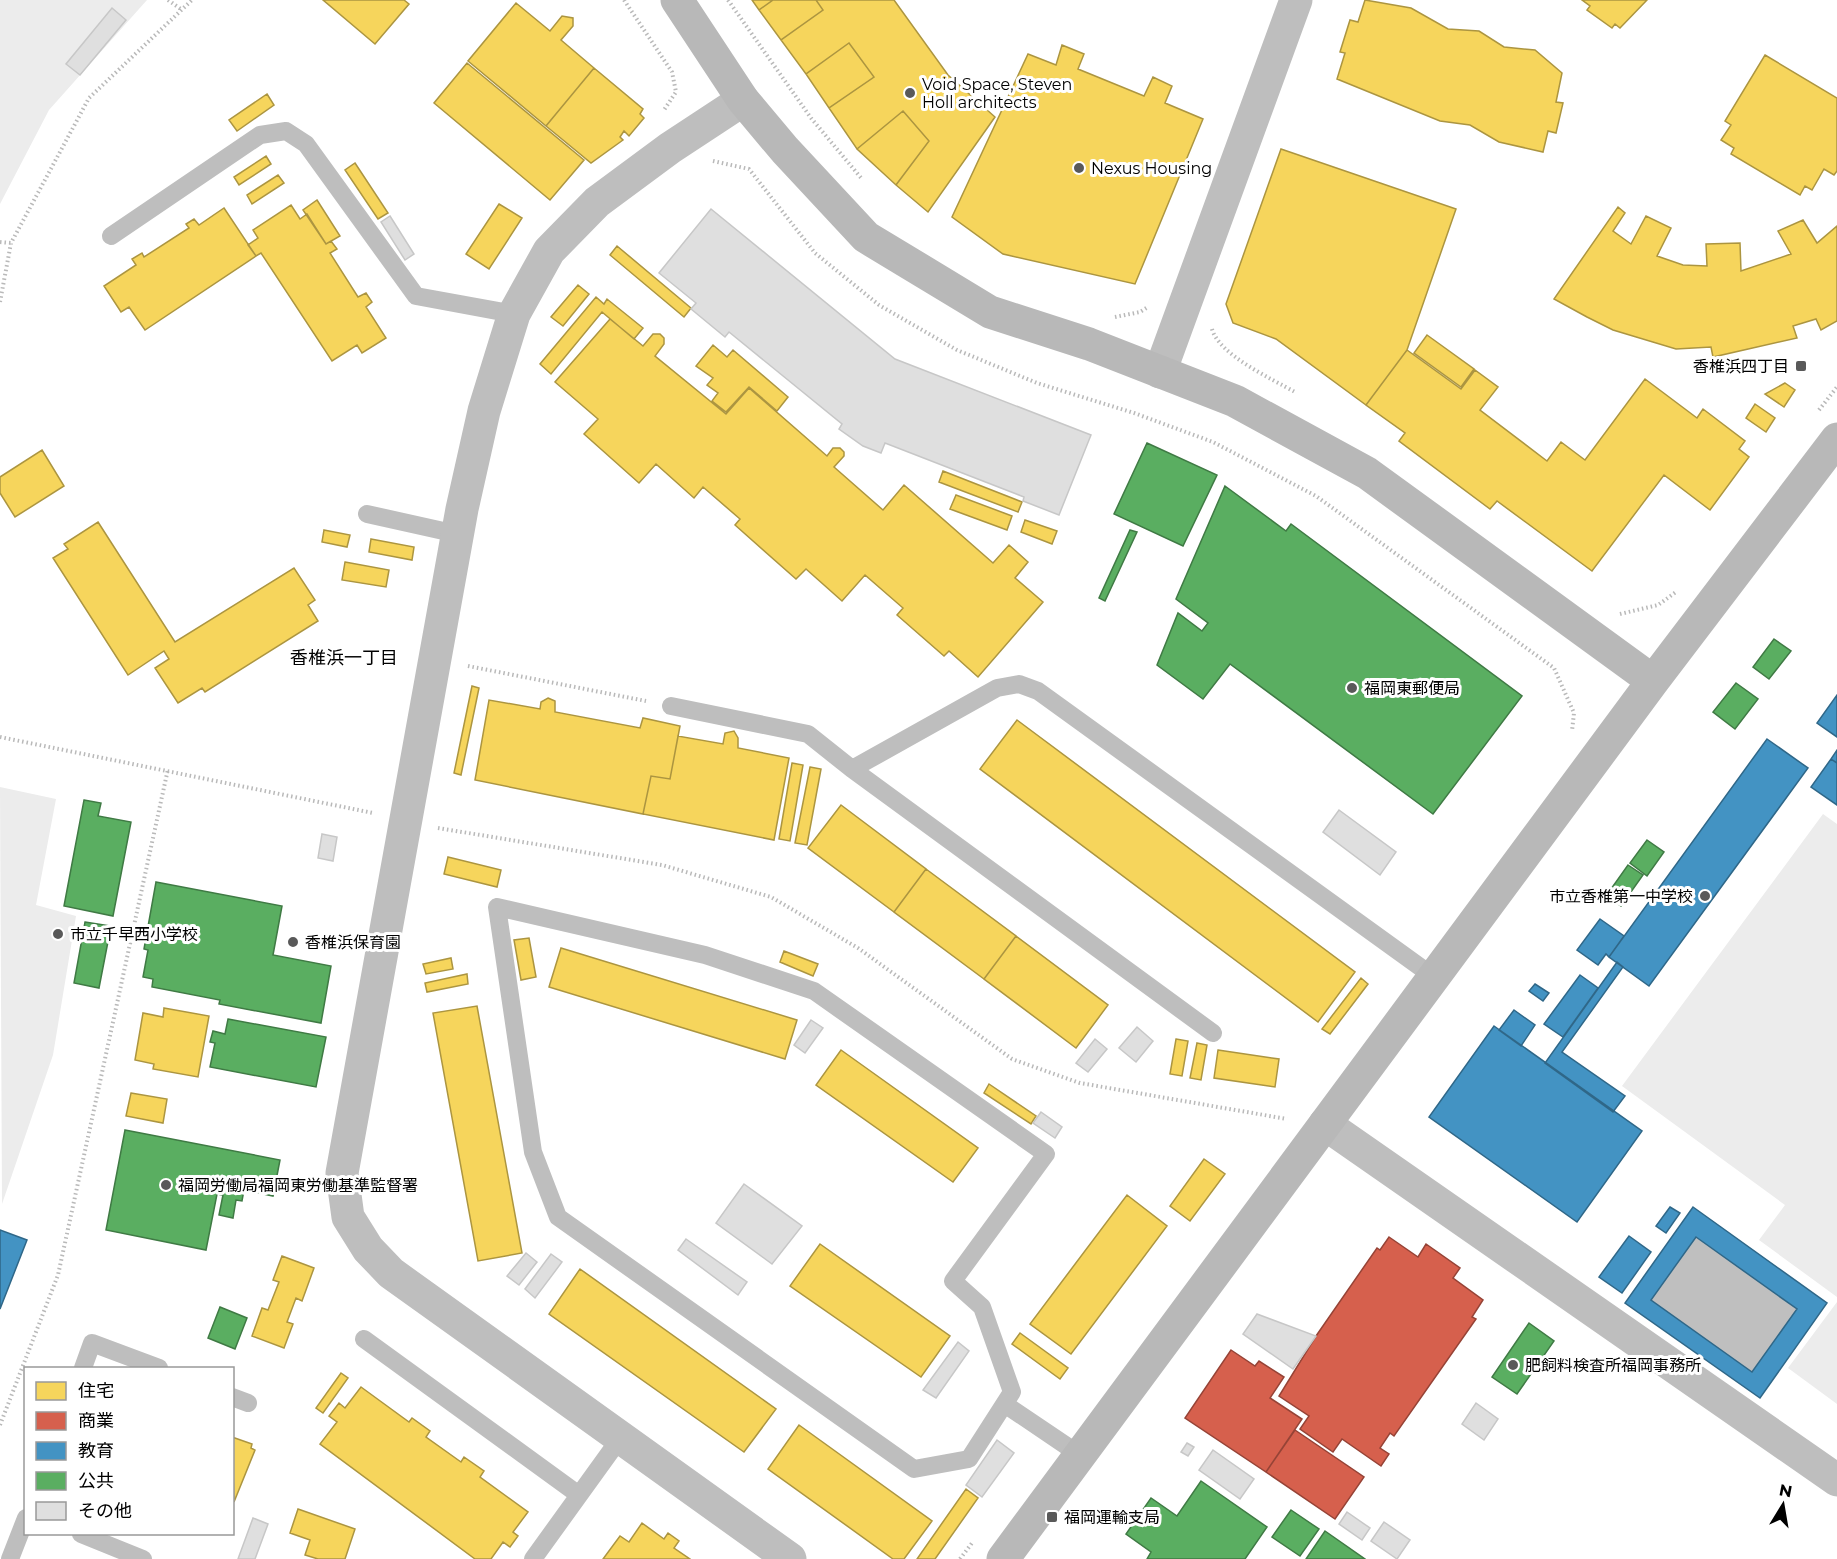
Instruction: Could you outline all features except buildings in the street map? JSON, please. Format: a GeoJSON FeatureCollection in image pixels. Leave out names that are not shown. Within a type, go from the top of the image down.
{"type":"FeatureCollection","features":[{"type":"Feature","properties":{"kind":"street"},"geometry":{"type":"LineString","coordinates":[[677,0],[744,100],[785,150],[866,237],[990,312],[1089,344],[1235,401],[1367,473],[1653,681]]}},
{"type":"Feature","properties":{"kind":"street"},"geometry":{"type":"LineString","coordinates":[[1160,372],[1296,0]]}},
{"type":"Feature","properties":{"kind":"street"},"geometry":{"type":"LineString","coordinates":[[744,100],[670,148],[597,202],[549,251],[514,314],[484,411],[457,534],[342,1173],[348,1217],[368,1249],[391,1273],[790,1559]]}},
{"type":"Feature","properties":{"kind":"street"},"geometry":{"type":"LineString","coordinates":[[1003,1559],[1653,681],[1837,439]]}},
{"type":"Feature","properties":{"kind":"street"},"geometry":{"type":"LineString","coordinates":[[1325,1124],[1837,1480]]}},
{"type":"Feature","properties":{"kind":"lane"},"geometry":{"type":"LineString","coordinates":[[111,236],[260,135],[286,131],[306,144],[416,296],[514,314]]}},
{"type":"Feature","properties":{"kind":"lane"},"geometry":{"type":"LineString","coordinates":[[367,514],[457,534]]}},
{"type":"Feature","properties":{"kind":"lane"},"geometry":{"type":"LineString","coordinates":[[852,769],[997,688],[1019,684],[1038,691],[1434,977]]}},
{"type":"Feature","properties":{"kind":"lane"},"geometry":{"type":"LineString","coordinates":[[670,706],[808,734],[852,769],[1213,1033]]}},
{"type":"Feature","properties":{"kind":"lane"},"geometry":{"type":"LineString","coordinates":[[497,907],[705,955],[814,991],[1046,1154],[953,1281],[982,1307],[1012,1392],[1006,1405],[969,1459],[914,1469],[558,1217],[533,1152],[497,907]]}},
{"type":"Feature","properties":{"kind":"lane"},"geometry":{"type":"LineString","coordinates":[[364,1339],[579,1495]]}},
{"type":"Feature","properties":{"kind":"lane"},"geometry":{"type":"LineString","coordinates":[[83,1367],[92,1343],[156,1367]]}},
{"type":"Feature","properties":{"kind":"lane"},"geometry":{"type":"LineString","coordinates":[[1006,1405],[1080,1455]]}},
{"type":"Feature","properties":{"kind":"lane"},"geometry":{"type":"LineString","coordinates":[[533,1559],[621,1437]]}},
{"type":"Feature","properties":{"kind":"lane"},"geometry":{"type":"LineString","coordinates":[[10,1559],[24,1523]]}},
{"type":"Feature","properties":{"kind":"lane"},"geometry":{"type":"LineString","coordinates":[[86,1535],[143,1559]]}},
{"type":"Feature","properties":{"kind":"path"},"geometry":{"type":"LineString","coordinates":[[168,0],[182,10]]}},
{"type":"Feature","properties":{"kind":"path"},"geometry":{"type":"LineString","coordinates":[[0,302],[12,243],[89,98],[192,0]]}},
{"type":"Feature","properties":{"kind":"path"},"geometry":{"type":"LineString","coordinates":[[624,0],[672,72],[676,92],[658,118]]}},
{"type":"Feature","properties":{"kind":"path"},"geometry":{"type":"LineString","coordinates":[[728,0],[811,118],[864,182]]}},
{"type":"Feature","properties":{"kind":"path"},"geometry":{"type":"LineString","coordinates":[[0,242],[12,243]]}},
{"type":"Feature","properties":{"kind":"path"},"geometry":{"type":"LineString","coordinates":[[1111,317],[1140,312],[1154,304]]}},
{"type":"Feature","properties":{"kind":"path"},"geometry":{"type":"LineString","coordinates":[[1210,319],[1215,339],[1234,356],[1302,396]]}},
{"type":"Feature","properties":{"kind":"path"},"geometry":{"type":"LineString","coordinates":[[1816,414],[1837,387]]}},
{"type":"Feature","properties":{"kind":"path"},"geometry":{"type":"LineString","coordinates":[[1609,610],[1620,614],[1659,605],[1684,586]]}},
{"type":"Feature","properties":{"kind":"path"},"geometry":{"type":"LineString","coordinates":[[433,658],[670,706]]}},
{"type":"Feature","properties":{"kind":"path"},"geometry":{"type":"LineString","coordinates":[[0,736],[168,769],[407,821],[662,865],[771,897],[858,948],[1012,1059],[1080,1083],[1325,1124]]}},
{"type":"Feature","properties":{"kind":"path"},"geometry":{"type":"LineString","coordinates":[[0,1425],[58,1275],[168,769]]}},
{"type":"Feature","properties":{"kind":"shaded area"},"geometry":{"type":"Polygon","coordinates":[[[0,0],[147,0],[49,110],[0,204],[0,0]]]}},
{"type":"Feature","properties":{"kind":"shaded area"},"geometry":{"type":"Polygon","coordinates":[[[0,787],[56,799],[36,905],[76,916],[53,1055],[2,1204],[0,787]]]}},
{"type":"Feature","properties":{"kind":"shaded area"},"geometry":{"type":"Polygon","coordinates":[[[1823,814],[1837,824],[1837,1297],[1759,1240],[1785,1205],[1622,1086],[1823,814]]]}},
{"type":"Feature","properties":{"kind":"shaded area"},"geometry":{"type":"Polygon","coordinates":[[[1696,1237],[1797,1309],[1752,1372],[1651,1300],[1696,1237]]]}},
{"type":"Feature","properties":{"kind":"shaded area"},"geometry":{"type":"Polygon","coordinates":[[[1837,1302],[1837,1404],[1788,1368],[1837,1302]]]}},
{"type":"Feature","properties":{"kind":"place","name":"Void Space, Steven Holl architects"},"geometry":{"type":"Point","coordinates":[910,93]}},
{"type":"Feature","properties":{"kind":"place","name":"Nexus Housing"},"geometry":{"type":"Point","coordinates":[1079,168]}},
{"type":"Feature","properties":{"kind":"place","name":"香椎浜四丁目"},"geometry":{"type":"Point","coordinates":[1801,366]}},
{"type":"Feature","properties":{"kind":"place","name":"福岡東郵便局"},"geometry":{"type":"Point","coordinates":[1352,688]}},
{"type":"Feature","properties":{"kind":"place","name":"市立香椎第一中学校"},"geometry":{"type":"Point","coordinates":[1705,896]}},
{"type":"Feature","properties":{"kind":"place","name":"市立千早西小学校"},"geometry":{"type":"Point","coordinates":[58,934]}},
{"type":"Feature","properties":{"kind":"place","name":"香椎浜保育園"},"geometry":{"type":"Point","coordinates":[293,942]}},
{"type":"Feature","properties":{"kind":"place","name":"福岡労働局福岡東労働基準監督署"},"geometry":{"type":"Point","coordinates":[166,1185]}},
{"type":"Feature","properties":{"kind":"place","name":"肥飼料検査所福岡事務所"},"geometry":{"type":"Point","coordinates":[1513,1365]}},
{"type":"Feature","properties":{"kind":"place","name":"福岡運輸支局"},"geometry":{"type":"Point","coordinates":[1052,1517]}},
{"type":"Feature","properties":{"kind":"district","name":"香椎浜一丁目"},"geometry":{"type":"Point","coordinates":[344,658]}}]}
